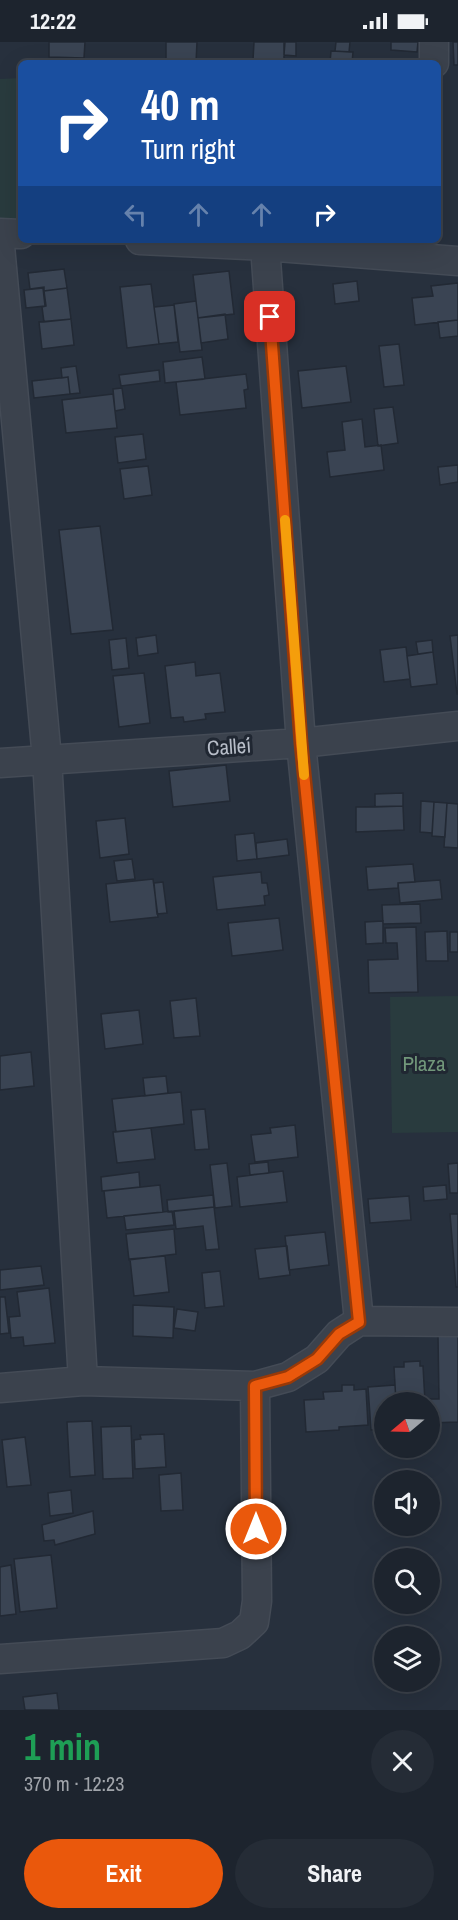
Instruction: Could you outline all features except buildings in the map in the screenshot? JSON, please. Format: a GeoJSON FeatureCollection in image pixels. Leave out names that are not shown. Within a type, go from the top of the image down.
{"type":"FeatureCollection","features":[{"type":"Feature","properties":{"kind":"street"},"geometry":{"type":"LineString","coordinates":[[434,42],[434,60]]}},
{"type":"Feature","properties":{"kind":"street"},"geometry":{"type":"LineString","coordinates":[[0,233],[18,234]]}},
{"type":"Feature","properties":{"kind":"street"},"geometry":{"type":"LineString","coordinates":[[202,243],[428,249],[458,261]]}},
{"type":"Feature","properties":{"kind":"street"},"geometry":{"type":"LineString","coordinates":[[0,246],[47,759],[83,1381]]}},
{"type":"Feature","properties":{"kind":"street"},"geometry":{"type":"LineString","coordinates":[[265,246],[301,743],[359,1322]]}},
{"type":"Feature","properties":{"kind":"street","name":"Calle´i"},"geometry":{"type":"LineString","coordinates":[[0,763],[301,743],[458,726]]}},
{"type":"Feature","properties":{"kind":"street"},"geometry":{"type":"LineString","coordinates":[[0,1388],[83,1381],[255,1386],[288,1377],[317,1359],[339,1334],[359,1322],[458,1322]]}},
{"type":"Feature","properties":{"kind":"street"},"geometry":{"type":"LineString","coordinates":[[0,1659],[223,1643],[240,1635],[254,1622],[257,1601],[255,1386]]}},
{"type":"Feature","properties":{"kind":"green space"},"geometry":{"type":"Polygon","coordinates":[[[18,78],[18,223],[0,224],[0,79],[18,78]]]}},
{"type":"Feature","properties":{"kind":"green space","name":"Plaza"},"geometry":{"type":"Polygon","coordinates":[[[458,996],[458,1132],[392,1133],[390,997],[458,996]]]}},
{"type":"Feature","properties":{"kind":"slow traffic"},"geometry":{"type":"LineString","coordinates":[[285,520],[304,775]]}},
{"type":"Feature","properties":{"kind":"route"},"geometry":{"type":"LineString","coordinates":[[256,1529],[255,1386],[288,1377],[317,1359],[339,1334],[359,1322],[301,743],[270,317]]}}]}
